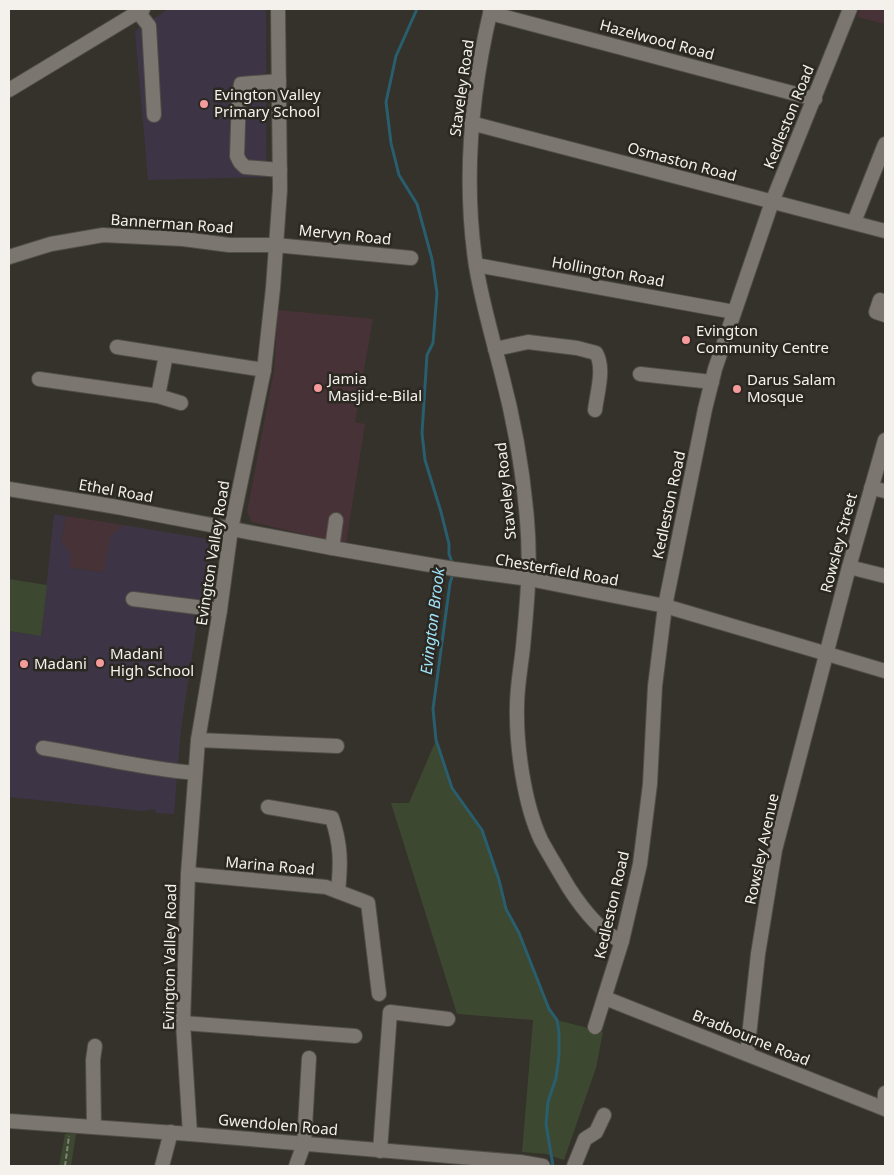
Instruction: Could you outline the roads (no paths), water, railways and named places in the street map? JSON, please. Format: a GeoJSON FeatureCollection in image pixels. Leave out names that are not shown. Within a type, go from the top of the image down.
{"type":"FeatureCollection","features":[{"type":"Feature","properties":{"kind":"street","name":"Evington Valley Road"},"geometry":{"type":"LineString","coordinates":[[190,1134],[183,1023],[188,874],[195,773],[198,740],[220,610],[225,528],[264,370],[273,288],[280,190],[278,9]]}},
{"type":"Feature","properties":{"kind":"street","name":"Kedleston Road"},"geometry":{"type":"LineString","coordinates":[[595,1027],[622,942],[640,864],[650,784],[655,686],[664,606],[712,382],[772,202],[850,9]]}},
{"type":"Feature","properties":{"kind":"street"},"geometry":{"type":"LineString","coordinates":[[9,90],[141,10],[149,26],[154,115]]}},
{"type":"Feature","properties":{"kind":"street","name":"Hazelwood Road"},"geometry":{"type":"LineString","coordinates":[[491,11],[815,99]]}},
{"type":"Feature","properties":{"kind":"street","name":"Staveley Road"},"geometry":{"type":"LineString","coordinates":[[491,11],[483,44],[471,123],[470,178],[476,265],[485,313],[518,447],[527,522],[529,579],[517,706],[519,754],[528,802],[540,838],[574,899],[612,938],[622,942]]}},
{"type":"Feature","properties":{"kind":"street"},"geometry":{"type":"LineString","coordinates":[[278,81],[241,84],[237,156],[245,166],[280,170]]}},
{"type":"Feature","properties":{"kind":"street","name":"Osmaston Road"},"geometry":{"type":"LineString","coordinates":[[471,123],[885,231]]}},
{"type":"Feature","properties":{"kind":"street"},"geometry":{"type":"LineString","coordinates":[[854,222],[885,144]]}},
{"type":"Feature","properties":{"kind":"street","name":"Bannerman Road"},"geometry":{"type":"LineString","coordinates":[[9,257],[51,244],[103,235],[184,239],[229,245],[275,245]]}},
{"type":"Feature","properties":{"kind":"street","name":"Mervyn Road"},"geometry":{"type":"LineString","coordinates":[[275,245],[411,258]]}},
{"type":"Feature","properties":{"kind":"street","name":"Hollington Road"},"geometry":{"type":"LineString","coordinates":[[476,265],[734,312]]}},
{"type":"Feature","properties":{"kind":"street"},"geometry":{"type":"LineString","coordinates":[[880,300],[876,312],[885,315]]}},
{"type":"Feature","properties":{"kind":"street"},"geometry":{"type":"LineString","coordinates":[[495,349],[528,342],[577,348],[596,353],[600,359],[600,369],[595,410]]}},
{"type":"Feature","properties":{"kind":"street"},"geometry":{"type":"LineString","coordinates":[[117,348],[264,370]]}},
{"type":"Feature","properties":{"kind":"street"},"geometry":{"type":"LineString","coordinates":[[158,396],[166,356]]}},
{"type":"Feature","properties":{"kind":"street"},"geometry":{"type":"LineString","coordinates":[[640,374],[712,382]]}},
{"type":"Feature","properties":{"kind":"street"},"geometry":{"type":"LineString","coordinates":[[39,379],[104,390],[158,396],[181,403]]}},
{"type":"Feature","properties":{"kind":"street","name":"Rowsley Street"},"geometry":{"type":"LineString","coordinates":[[827,654],[849,567],[885,440]]}},
{"type":"Feature","properties":{"kind":"street"},"geometry":{"type":"LineString","coordinates":[[871,488],[885,491]]}},
{"type":"Feature","properties":{"kind":"street","name":"Ethel Road"},"geometry":{"type":"LineString","coordinates":[[9,489],[225,528]]}},
{"type":"Feature","properties":{"kind":"street"},"geometry":{"type":"LineString","coordinates":[[332,548],[336,520]]}},
{"type":"Feature","properties":{"kind":"street","name":"Chesterfield Road"},"geometry":{"type":"LineString","coordinates":[[225,528],[454,569],[529,579],[664,606],[885,671]]}},
{"type":"Feature","properties":{"kind":"street"},"geometry":{"type":"LineString","coordinates":[[849,567],[885,576]]}},
{"type":"Feature","properties":{"kind":"street"},"geometry":{"type":"LineString","coordinates":[[133,599],[220,610]]}},
{"type":"Feature","properties":{"kind":"street","name":"Rowsley Avenue"},"geometry":{"type":"LineString","coordinates":[[747,1054],[758,954],[775,850],[827,654]]}},
{"type":"Feature","properties":{"kind":"street"},"geometry":{"type":"LineString","coordinates":[[198,740],[337,746]]}},
{"type":"Feature","properties":{"kind":"street"},"geometry":{"type":"LineString","coordinates":[[44,748],[136,766],[195,773]]}},
{"type":"Feature","properties":{"kind":"street"},"geometry":{"type":"LineString","coordinates":[[268,807],[332,818],[339,840],[343,893]]}},
{"type":"Feature","properties":{"kind":"street","name":"Marina Road"},"geometry":{"type":"LineString","coordinates":[[188,874],[326,887],[368,903],[379,994]]}},
{"type":"Feature","properties":{"kind":"street","name":"Bradbourne Road"},"geometry":{"type":"LineString","coordinates":[[605,998],[884,1108]]}},
{"type":"Feature","properties":{"kind":"street"},"geometry":{"type":"LineString","coordinates":[[380,1151],[390,1012],[448,1019]]}},
{"type":"Feature","properties":{"kind":"street"},"geometry":{"type":"LineString","coordinates":[[183,1023],[355,1036]]}},
{"type":"Feature","properties":{"kind":"street"},"geometry":{"type":"LineString","coordinates":[[94,1126],[93,1060],[96,1046]]}},
{"type":"Feature","properties":{"kind":"street"},"geometry":{"type":"LineString","coordinates":[[296,1166],[304,1144],[309,1058]]}},
{"type":"Feature","properties":{"kind":"street"},"geometry":{"type":"LineString","coordinates":[[884,1108],[885,1094]]}},
{"type":"Feature","properties":{"kind":"street"},"geometry":{"type":"LineString","coordinates":[[574,1166],[585,1139],[596,1132],[604,1116]]}},
{"type":"Feature","properties":{"kind":"street","name":"Gwendolen Road"},"geometry":{"type":"LineString","coordinates":[[9,1121],[171,1132],[380,1151],[428,1161],[520,1162],[543,1166]]}},
{"type":"Feature","properties":{"kind":"street"},"geometry":{"type":"LineString","coordinates":[[162,1166],[171,1132]]}},
{"type":"Feature","properties":{"kind":"waterway","name":"Evington Brook"},"geometry":{"type":"LineString","coordinates":[[417,9],[396,56],[386,102],[391,143],[399,175],[417,204],[432,259],[437,293],[433,343],[427,355],[422,433],[425,460],[441,512],[453,565]]}},
{"type":"Feature","properties":{"kind":"waterway","name":"Evington Brook"},"geometry":{"type":"LineString","coordinates":[[453,574],[450,583],[433,709],[436,740],[452,788],[482,830],[499,880],[506,909],[519,933],[549,1009],[557,1020],[559,1056],[556,1078],[548,1102],[546,1124],[553,1166]]}},
{"type":"Feature","properties":{"kind":"place","name":"Evington Valley Primary School"},"geometry":{"type":"Point","coordinates":[204,104]}},
{"type":"Feature","properties":{"kind":"place","name":"Evington Community Centre"},"geometry":{"type":"Point","coordinates":[686,340]}},
{"type":"Feature","properties":{"kind":"place","name":"Jamia Masjid-e-Bilal"},"geometry":{"type":"Point","coordinates":[318,388]}},
{"type":"Feature","properties":{"kind":"place","name":"Darus Salam Mosque"},"geometry":{"type":"Point","coordinates":[737,389]}},
{"type":"Feature","properties":{"kind":"place","name":"Madani High School"},"geometry":{"type":"Point","coordinates":[100,663]}},
{"type":"Feature","properties":{"kind":"place","name":"Madani"},"geometry":{"type":"Point","coordinates":[24,664]}}]}
